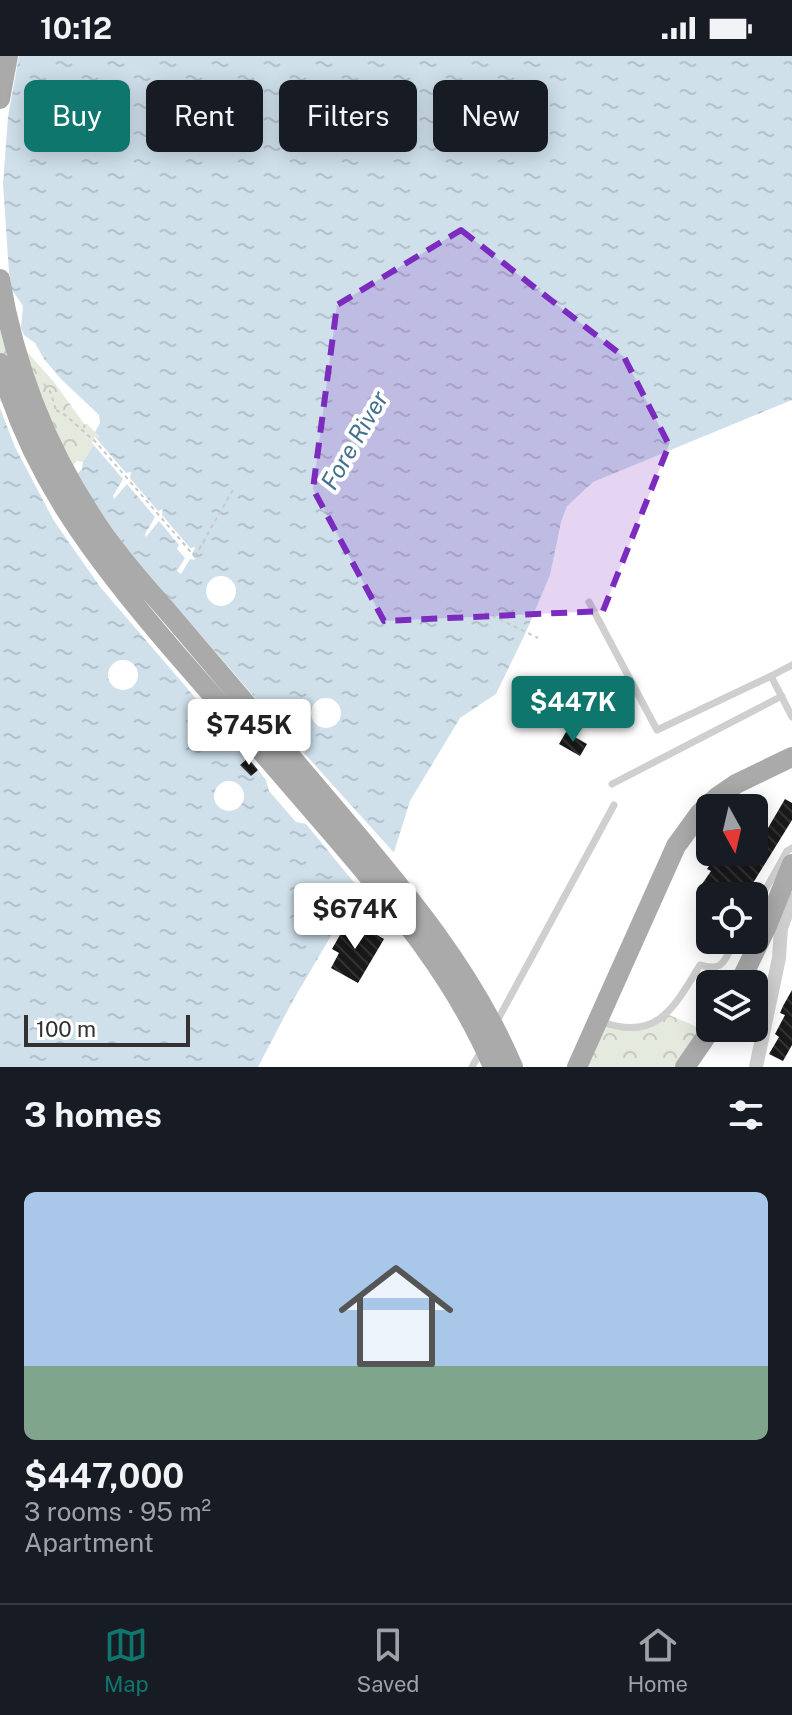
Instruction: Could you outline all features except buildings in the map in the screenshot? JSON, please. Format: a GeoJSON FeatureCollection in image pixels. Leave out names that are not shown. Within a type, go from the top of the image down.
{"type":"FeatureCollection","features":[{"type":"Feature","properties":{"kind":"main road"},"geometry":{"type":"LineString","coordinates":[[0,99],[8,56]]}},
{"type":"Feature","properties":{"kind":"main road"},"geometry":{"type":"LineString","coordinates":[[0,279],[22,377],[53,449],[90,514],[126,565],[428,920],[495,1027],[509,1064]]}},
{"type":"Feature","properties":{"kind":"main road"},"geometry":{"type":"LineString","coordinates":[[0,363],[20,424],[41,470],[94,555],[403,918],[509,1064]]}},
{"type":"Feature","properties":{"kind":"main road"},"geometry":{"type":"LineString","coordinates":[[577,1067],[676,846],[700,813],[736,784],[792,757]]}},
{"type":"Feature","properties":{"kind":"main road"},"geometry":{"type":"LineString","coordinates":[[746,970],[792,864]]}},
{"type":"Feature","properties":{"kind":"main road"},"geometry":{"type":"LineString","coordinates":[[685,1067],[703,1042]]}},
{"type":"Feature","properties":{"kind":"street"},"geometry":{"type":"LineString","coordinates":[[756,1067],[786,961],[781,928],[792,899]]}},
{"type":"Feature","properties":{"kind":"lane"},"geometry":{"type":"LineString","coordinates":[[589,602],[657,730],[792,665]]}},
{"type":"Feature","properties":{"kind":"lane"},"geometry":{"type":"LineString","coordinates":[[771,676],[792,717]]}},
{"type":"Feature","properties":{"kind":"lane"},"geometry":{"type":"LineString","coordinates":[[612,784],[782,696]]}},
{"type":"Feature","properties":{"kind":"lane"},"geometry":{"type":"LineString","coordinates":[[472,1067],[614,805]]}},
{"type":"Feature","properties":{"kind":"lane"},"geometry":{"type":"LineString","coordinates":[[768,885],[787,851],[792,848]]}},
{"type":"Feature","properties":{"kind":"lane"},"geometry":{"type":"LineString","coordinates":[[598,1020],[627,1029],[660,1020],[683,993],[700,965],[714,969],[720,966],[727,954]]}},
{"type":"Feature","properties":{"kind":"path"},"geometry":{"type":"LineString","coordinates":[[56,410],[71,418],[94,440],[195,558],[234,488]]}},
{"type":"Feature","properties":{"kind":"path"},"geometry":{"type":"LineString","coordinates":[[485,612],[538,638]]}},
{"type":"Feature","properties":{"kind":"path"},"geometry":{"type":"LineString","coordinates":[[312,926],[322,932]]}},
{"type":"Feature","properties":{"kind":"highlighted area"},"geometry":{"type":"Polygon","coordinates":[[[461,230],[624,357],[669,445],[603,611],[384,621],[313,489],[337,305],[461,230]]]}},
{"type":"Feature","properties":{"kind":"green space"},"geometry":{"type":"Polygon","coordinates":[[[0,301],[31,356],[90,421],[99,436],[83,462],[44,503],[0,405],[0,301]]]}},
{"type":"Feature","properties":{"kind":"green space"},"geometry":{"type":"Polygon","coordinates":[[[667,1014],[696,1026],[696,1038],[676,1067],[577,1067],[598,1020],[626,1027],[649,1023],[667,1014]]]}},
{"type":"Feature","properties":{"kind":"water","name":"Fore River"},"geometry":{"type":"Polygon","coordinates":[[[0,56],[792,56],[792,400],[593,482],[567,506],[550,575],[496,694],[460,718],[410,801],[394,852],[359,888],[258,1067],[0,1067],[0,405],[44,502],[83,462],[99,436],[31,356],[0,301],[0,56]]]}},
{"type":"Feature","properties":{"kind":"pier"},"geometry":{"type":"Polygon","coordinates":[[[0,56],[19,56],[8,117],[3,184],[9,272],[12,290],[23,306],[21,328],[61,379],[99,415],[100,423],[95,432],[85,425],[28,353],[0,309],[0,56]]]}},
{"type":"Feature","properties":{"kind":"pier"},"geometry":{"type":"Polygon","coordinates":[[[0,401],[45,495],[77,461],[83,462],[77,474],[128,550],[280,727],[284,724],[306,751],[304,753],[396,855],[361,891],[306,824],[296,822],[269,791],[266,780],[258,770],[251,776],[240,765],[247,758],[101,588],[54,521],[15,447],[0,401]]]}},
{"type":"Feature","properties":{"kind":"pier"},"geometry":{"type":"Polygon","coordinates":[[[95,437],[126,473],[131,472],[130,478],[158,511],[163,509],[162,515],[190,548],[195,547],[192,555],[196,558],[190,559],[181,574],[177,571],[185,558],[177,549],[179,545],[159,521],[146,537],[155,517],[127,484],[114,499],[123,479],[92,443],[95,437]]]}},
{"type":"Feature","properties":{"kind":"pier"},"geometry":{"type":"Polygon","coordinates":[[[221,576],[232,580],[236,591],[232,602],[221,606],[210,602],[206,591],[210,580],[221,576]]]}},
{"type":"Feature","properties":{"kind":"pier"},"geometry":{"type":"Polygon","coordinates":[[[123,660],[134,664],[138,675],[134,686],[123,690],[112,686],[108,675],[112,664],[123,660]]]}},
{"type":"Feature","properties":{"kind":"pier"},"geometry":{"type":"Polygon","coordinates":[[[326,698],[337,702],[341,713],[337,724],[326,728],[315,724],[311,713],[315,702],[326,698]]]}},
{"type":"Feature","properties":{"kind":"pier"},"geometry":{"type":"Polygon","coordinates":[[[229,781],[240,785],[244,796],[240,807],[229,811],[218,807],[214,796],[218,785],[229,781]]]}}]}
